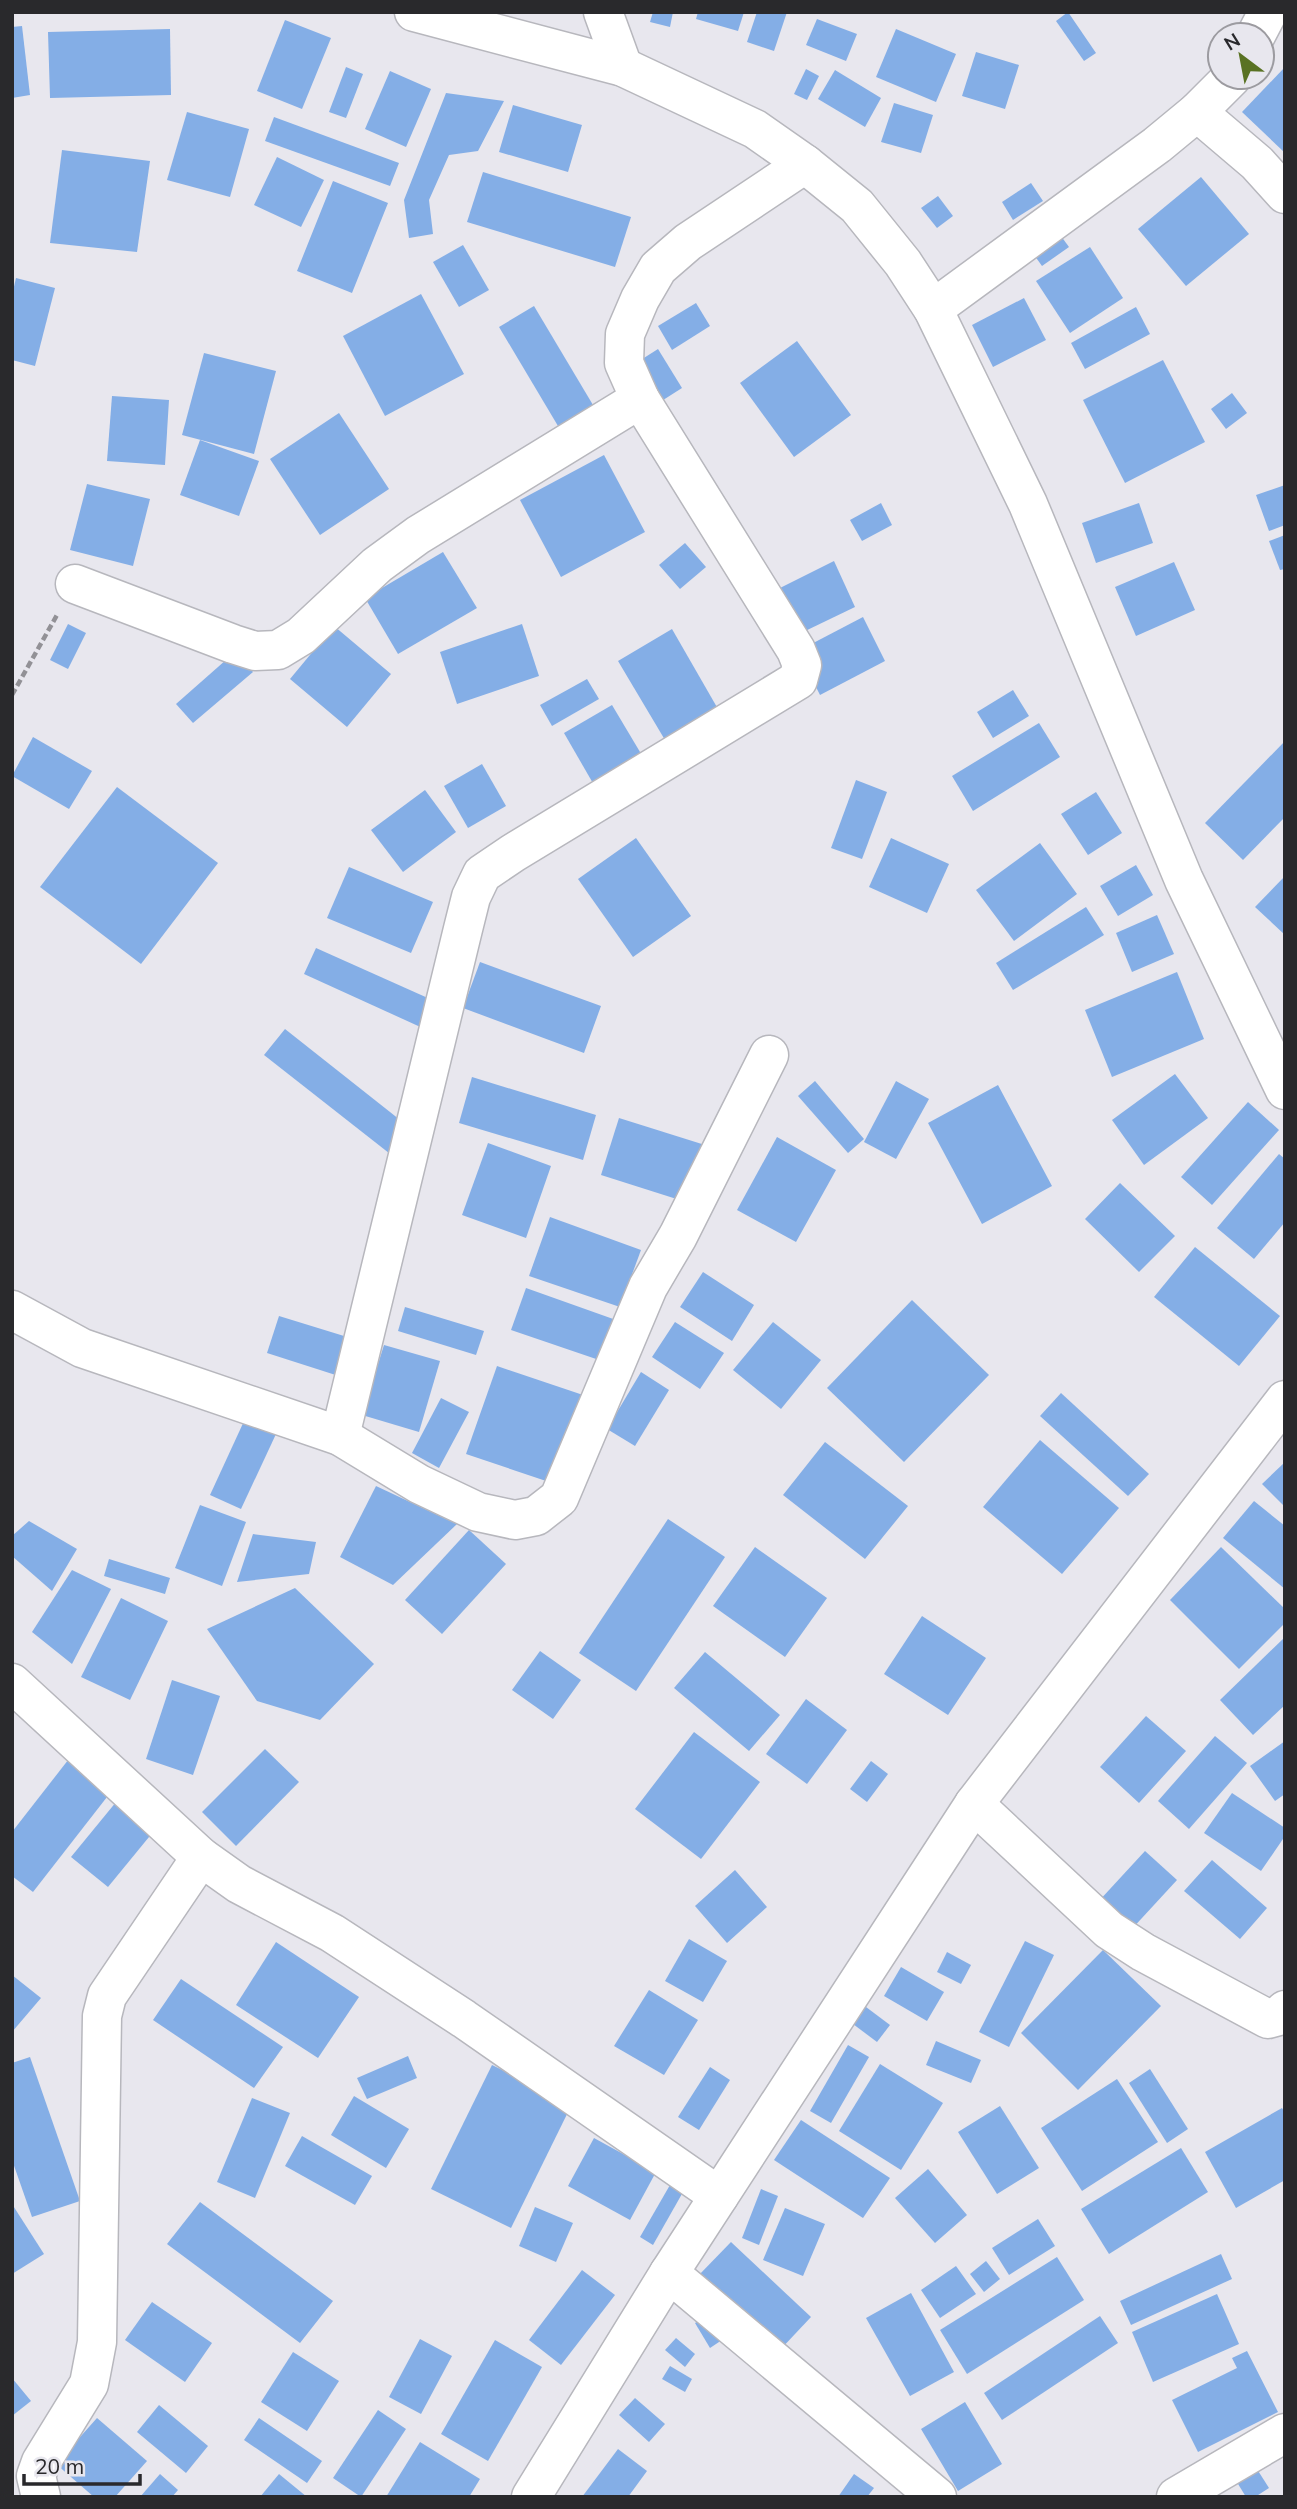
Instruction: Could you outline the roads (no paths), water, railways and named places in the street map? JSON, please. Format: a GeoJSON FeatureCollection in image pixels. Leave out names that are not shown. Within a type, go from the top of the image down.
{"type":"FeatureCollection","features":[{"type":"Feature","properties":{"kind":"street"},"geometry":{"type":"LineString","coordinates":[[414,12],[623,67],[755,129],[805,164],[857,206],[903,263],[933,309],[1028,504],[1184,880],[1285,1090]]}},
{"type":"Feature","properties":{"kind":"street"},"geometry":{"type":"LineString","coordinates":[[603,12],[623,67]]}},
{"type":"Feature","properties":{"kind":"street"},"geometry":{"type":"LineString","coordinates":[[933,309],[1157,145],[1217,91]]}},
{"type":"Feature","properties":{"kind":"street"},"geometry":{"type":"LineString","coordinates":[[1197,112],[1257,163],[1285,194]]}},
{"type":"Feature","properties":{"kind":"street"},"geometry":{"type":"LineString","coordinates":[[340,1436],[471,897],[482,874],[798,680],[802,665],[796,650],[640,399],[624,363],[625,334],[640,299],[658,268],[688,242],[805,164]]}},
{"type":"Feature","properties":{"kind":"street"},"geometry":{"type":"LineString","coordinates":[[75,584],[233,644],[255,651],[278,650],[301,636],[377,565],[418,535],[640,399]]}},
{"type":"Feature","properties":{"kind":"street"},"geometry":{"type":"LineString","coordinates":[[12,1310],[82,1348],[340,1436],[419,1484],[478,1512],[515,1520],[536,1516],[559,1498],[648,1287],[678,1236],[769,1055]]}},
{"type":"Feature","properties":{"kind":"street"},"geometry":{"type":"LineString","coordinates":[[531,2497],[669,2273],[974,1804],[1285,1400]]}},
{"type":"Feature","properties":{"kind":"street"},"geometry":{"type":"LineString","coordinates":[[12,1683],[201,1857],[239,1884],[332,1933],[464,2019],[719,2196]]}},
{"type":"Feature","properties":{"kind":"street"},"geometry":{"type":"LineString","coordinates":[[974,1804],[1109,1930],[1143,1952],[1268,2019],[1279,2016],[1285,2010]]}},
{"type":"Feature","properties":{"kind":"street"},"geometry":{"type":"LineString","coordinates":[[41,2497],[37,2476],[41,2462],[89,2384],[95,2362],[102,2015],[107,1996],[201,1857]]}},
{"type":"Feature","properties":{"kind":"street"},"geometry":{"type":"LineString","coordinates":[[669,2273],[936,2497]]}},
{"type":"Feature","properties":{"kind":"street"},"geometry":{"type":"LineString","coordinates":[[1176,2497],[1285,2433]]}}]}
